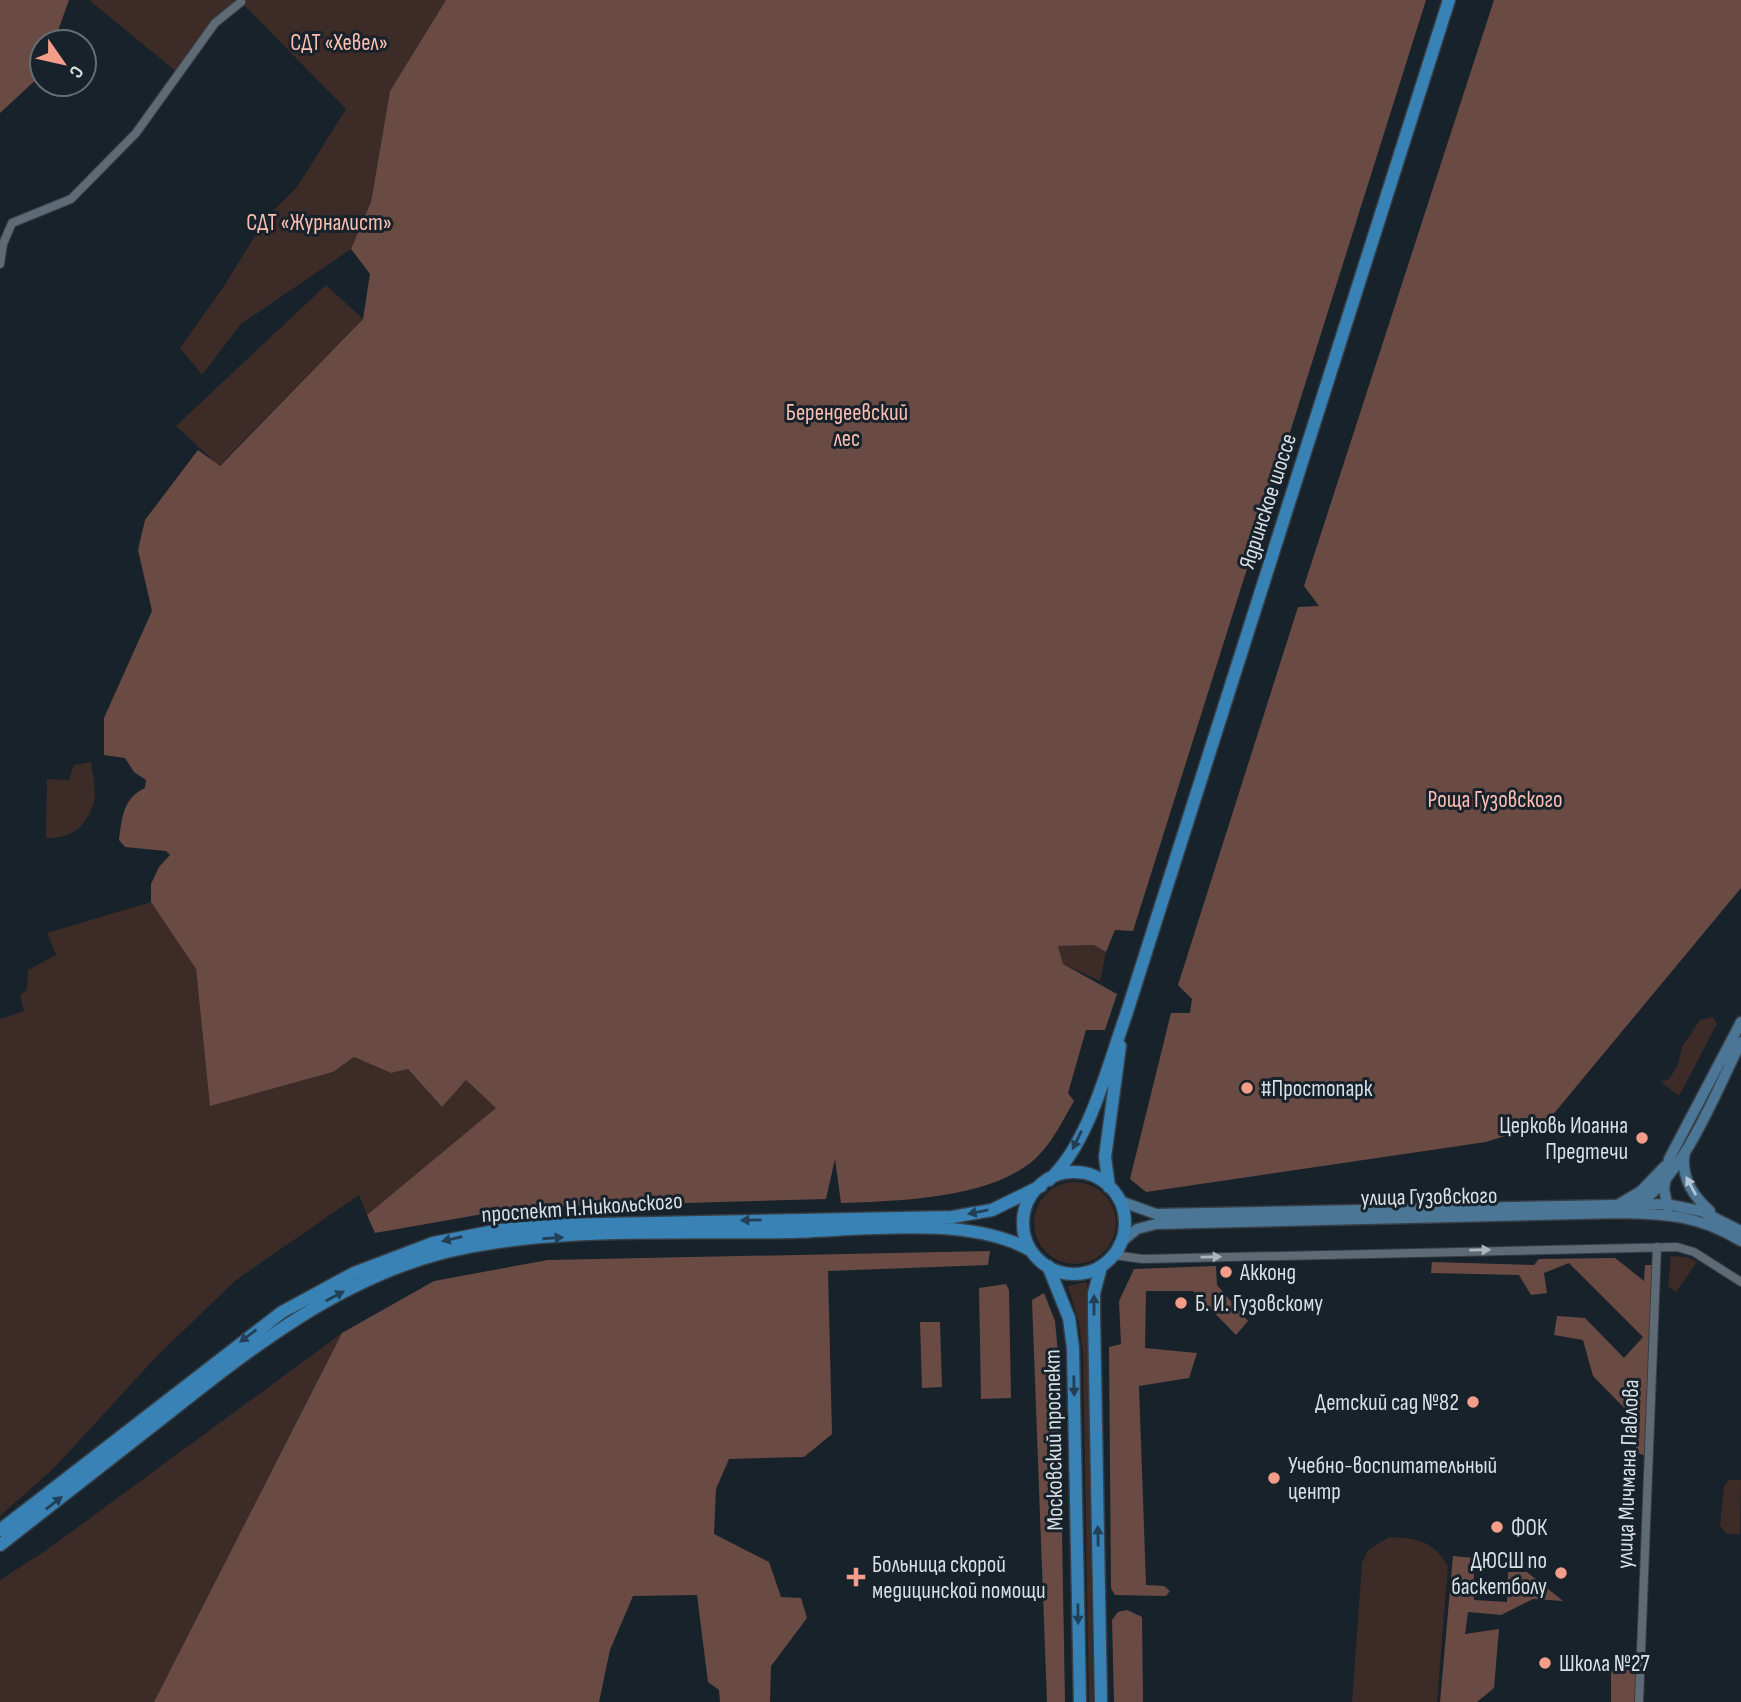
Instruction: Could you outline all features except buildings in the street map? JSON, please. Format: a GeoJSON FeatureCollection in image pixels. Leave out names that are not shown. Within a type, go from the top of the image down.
{"type":"FeatureCollection","features":[{"type":"Feature","properties":{"kind":"main road","name":"Ядринское шоссе"},"geometry":{"type":"LineString","coordinates":[[1045,1183],[1069,1156],[1083,1128],[1126,1015],[1449,0]]}},
{"type":"Feature","properties":{"kind":"main road","name":"Ядринское шоссе"},"geometry":{"type":"LineString","coordinates":[[1109,1187],[1105,1157],[1126,1015]]}},
{"type":"Feature","properties":{"kind":"main road"},"geometry":{"type":"LineString","coordinates":[[1702,1109],[1741,1022]]}},
{"type":"Feature","properties":{"kind":"main road"},"geometry":{"type":"LineString","coordinates":[[1617,1209],[1642,1191],[1669,1159],[1692,1127],[1741,1042]]}},
{"type":"Feature","properties":{"kind":"main road"},"geometry":{"type":"LineString","coordinates":[[1692,1127],[1683,1163],[1686,1178],[1697,1198],[1718,1217]]}},
{"type":"Feature","properties":{"kind":"main road"},"geometry":{"type":"LineString","coordinates":[[1617,1209],[1636,1205],[1664,1180],[1688,1146]]}},
{"type":"Feature","properties":{"kind":"main road"},"geometry":{"type":"LineString","coordinates":[[1668,1209],[1664,1180],[1669,1159]]}},
{"type":"Feature","properties":{"kind":"main road"},"geometry":{"type":"LineString","coordinates":[[1076,1172],[1093,1176],[1109,1187],[1120,1201],[1125,1226],[1116,1249],[1101,1267],[1071,1274],[1048,1266],[1030,1250],[1023,1233],[1024,1216],[1045,1183],[1076,1172]]}},
{"type":"Feature","properties":{"kind":"main road","name":"проспект Н.Никольского"},"geometry":{"type":"LineString","coordinates":[[0,1530],[282,1312],[354,1273],[408,1252],[468,1236],[554,1225],[953,1217],[1002,1206],[1045,1183]]}},
{"type":"Feature","properties":{"kind":"main road","name":"улица Гузовского"},"geometry":{"type":"LineString","coordinates":[[1120,1201],[1156,1214],[1693,1209],[1718,1217],[1741,1231]]}},
{"type":"Feature","properties":{"kind":"main road","name":"улица Гузовского"},"geometry":{"type":"LineString","coordinates":[[1636,1205],[1668,1209],[1701,1220],[1741,1241]]}},
{"type":"Feature","properties":{"kind":"main road","name":"улица Гузовского"},"geometry":{"type":"LineString","coordinates":[[1116,1249],[1137,1229],[1156,1224],[1617,1209]]}},
{"type":"Feature","properties":{"kind":"main road","name":"проспект Н.Никольского"},"geometry":{"type":"LineString","coordinates":[[0,1545],[279,1328],[337,1294],[389,1271],[446,1253],[501,1242],[580,1236],[923,1229],[992,1234],[1030,1250]]}},
{"type":"Feature","properties":{"kind":"main road","name":"Московский проспект"},"geometry":{"type":"LineString","coordinates":[[1048,1266],[1069,1318],[1073,1348],[1080,1702]]}},
{"type":"Feature","properties":{"kind":"main road","name":"Московский проспект"},"geometry":{"type":"LineString","coordinates":[[1101,1267],[1094,1293],[1101,1702]]}},
{"type":"Feature","properties":{"kind":"street"},"geometry":{"type":"LineString","coordinates":[[0,264],[3,244],[12,223],[71,199],[136,133],[215,23],[241,2]]}},
{"type":"Feature","properties":{"kind":"street"},"geometry":{"type":"LineString","coordinates":[[1116,1249],[1143,1259],[1657,1247],[1687,1249],[1741,1282]]}},
{"type":"Feature","properties":{"kind":"street","name":"улица Мичмана Павлова"},"geometry":{"type":"LineString","coordinates":[[1639,1702],[1657,1247]]}},
{"type":"Feature","properties":{"kind":"green space"},"geometry":{"type":"Polygon","coordinates":[[[0,0],[69,0],[59,28],[28,28],[28,87],[0,113],[0,0]]]}},
{"type":"Feature","properties":{"kind":"green space"},"geometry":{"type":"Polygon","coordinates":[[[89,0],[446,0],[390,91],[371,202],[351,249],[241,324],[202,375],[180,348],[224,286],[266,218],[297,187],[346,109],[241,2],[215,23],[178,73],[89,0]]]}},
{"type":"Feature","properties":{"kind":"green space","name":"Берендеевский лес"},"geometry":{"type":"Polygon","coordinates":[[[446,0],[1426,0],[1133,931],[1115,930],[1106,952],[1094,945],[1058,946],[1063,964],[1117,994],[1105,1030],[1086,1030],[1068,1093],[1074,1101],[1047,1145],[1036,1158],[1017,1172],[970,1190],[943,1195],[841,1203],[835,1159],[826,1199],[517,1208],[375,1233],[367,1215],[496,1108],[466,1080],[442,1107],[408,1069],[391,1073],[354,1057],[333,1072],[210,1106],[196,969],[151,902],[151,884],[159,867],[170,855],[166,851],[125,847],[119,840],[128,803],[145,788],[146,780],[134,772],[125,758],[104,755],[104,718],[152,611],[138,550],[145,520],[198,450],[220,466],[363,319],[370,274],[351,249],[371,202],[390,91],[446,0]]]}},
{"type":"Feature","properties":{"kind":"green space","name":"Роща Гузовского"},"geometry":{"type":"Polygon","coordinates":[[[1494,0],[1741,0],[1741,888],[1546,1123],[1486,1142],[1146,1192],[1130,1179],[1171,1013],[1190,1013],[1192,999],[1178,985],[1298,607],[1319,606],[1304,586],[1494,0]]]}},
{"type":"Feature","properties":{"kind":"green space"},"geometry":{"type":"Polygon","coordinates":[[[326,285],[363,319],[219,466],[176,426],[326,285]]]}},
{"type":"Feature","properties":{"kind":"green space"},"geometry":{"type":"Polygon","coordinates":[[[91,762],[95,797],[87,818],[70,834],[46,838],[47,779],[69,780],[74,765],[91,762]]]}},
{"type":"Feature","properties":{"kind":"green space"},"geometry":{"type":"Polygon","coordinates":[[[151,902],[196,969],[210,1105],[333,1072],[354,1057],[391,1073],[408,1069],[442,1107],[466,1080],[497,1108],[367,1215],[359,1195],[236,1280],[156,1357],[55,1467],[0,1516],[0,1019],[24,1011],[20,995],[27,990],[28,970],[56,955],[47,933],[151,902]]]}},
{"type":"Feature","properties":{"kind":"green space"},"geometry":{"type":"Polygon","coordinates":[[[1094,945],[1106,952],[1100,981],[1063,964],[1058,946],[1094,945]]]}},
{"type":"Feature","properties":{"kind":"green space"},"geometry":{"type":"Polygon","coordinates":[[[1713,1017],[1717,1024],[1679,1096],[1660,1081],[1668,1080],[1677,1067],[1682,1047],[1700,1020],[1713,1017]]]}},
{"type":"Feature","properties":{"kind":"green space"},"geometry":{"type":"Polygon","coordinates":[[[1067,1182],[1083,1182],[1098,1189],[1109,1200],[1116,1215],[1113,1239],[1104,1252],[1083,1264],[1067,1264],[1052,1257],[1041,1246],[1034,1231],[1034,1215],[1041,1200],[1052,1189],[1067,1182]]]}},
{"type":"Feature","properties":{"kind":"green space"},"geometry":{"type":"Polygon","coordinates":[[[990,1251],[988,1265],[828,1271],[832,1434],[804,1457],[729,1459],[716,1489],[714,1534],[769,1562],[781,1597],[801,1598],[807,1618],[771,1666],[770,1702],[720,1702],[719,1690],[708,1682],[697,1595],[633,1596],[610,1650],[599,1702],[154,1702],[342,1333],[434,1281],[548,1260],[990,1251]]]}},
{"type":"Feature","properties":{"kind":"green space"},"geometry":{"type":"Polygon","coordinates":[[[1671,1256],[1687,1257],[1697,1262],[1676,1292],[1668,1286],[1671,1256]]]}},
{"type":"Feature","properties":{"kind":"green space"},"geometry":{"type":"Polygon","coordinates":[[[1615,1258],[1644,1281],[1645,1265],[1654,1265],[1646,1456],[1635,1452],[1636,1420],[1593,1376],[1583,1340],[1554,1335],[1557,1316],[1585,1318],[1624,1358],[1643,1337],[1569,1263],[1544,1273],[1547,1293],[1531,1295],[1519,1275],[1431,1273],[1432,1262],[1534,1265],[1539,1259],[1615,1258]]]}},
{"type":"Feature","properties":{"kind":"green space"},"geometry":{"type":"Polygon","coordinates":[[[1216,1266],[1217,1285],[1248,1321],[1236,1335],[1193,1291],[1146,1291],[1145,1348],[1197,1353],[1189,1378],[1139,1386],[1146,1585],[1164,1586],[1170,1591],[1166,1596],[1115,1595],[1111,1588],[1109,1347],[1121,1344],[1119,1301],[1134,1269],[1216,1266]]]}},
{"type":"Feature","properties":{"kind":"green space"},"geometry":{"type":"Polygon","coordinates":[[[1085,1282],[1093,1702],[1089,1702],[1083,1353],[1079,1323],[1068,1286],[1085,1282]]]}},
{"type":"Feature","properties":{"kind":"green space"},"geometry":{"type":"Polygon","coordinates":[[[1006,1284],[1009,1290],[1011,1398],[981,1399],[979,1288],[1006,1284]]]}},
{"type":"Feature","properties":{"kind":"green space"},"geometry":{"type":"Polygon","coordinates":[[[1044,1293],[1055,1321],[1059,1364],[1065,1702],[1047,1702],[1032,1300],[1044,1293]]]}},
{"type":"Feature","properties":{"kind":"green space"},"geometry":{"type":"Polygon","coordinates":[[[920,1322],[940,1322],[942,1387],[922,1388],[920,1322]]]}},
{"type":"Feature","properties":{"kind":"green space"},"geometry":{"type":"Polygon","coordinates":[[[342,1333],[154,1702],[0,1702],[0,1580],[48,1549],[342,1333]]]}},
{"type":"Feature","properties":{"kind":"green space"},"geometry":{"type":"Polygon","coordinates":[[[1729,1480],[1741,1480],[1740,1534],[1727,1534],[1720,1526],[1724,1486],[1729,1480]]]}},
{"type":"Feature","properties":{"kind":"green space"},"geometry":{"type":"Polygon","coordinates":[[[1389,1537],[1423,1542],[1436,1551],[1448,1566],[1437,1702],[1352,1702],[1362,1563],[1368,1550],[1389,1537]]]}},
{"type":"Feature","properties":{"kind":"green space"},"geometry":{"type":"Polygon","coordinates":[[[1453,1556],[1474,1558],[1474,1600],[1507,1602],[1508,1572],[1527,1572],[1563,1601],[1533,1599],[1501,1615],[1468,1612],[1465,1634],[1499,1629],[1494,1688],[1477,1702],[1440,1702],[1453,1556]]]}},
{"type":"Feature","properties":{"kind":"green space"},"geometry":{"type":"Polygon","coordinates":[[[1127,1610],[1142,1617],[1143,1702],[1114,1702],[1112,1620],[1118,1612],[1127,1610]]]}},
{"type":"Feature","properties":{"kind":"green space"},"geometry":{"type":"Polygon","coordinates":[[[1611,1670],[1636,1670],[1635,1702],[1611,1702],[1611,1670]]]}},
{"type":"Feature","properties":{"kind":"place","name":"#Простопарк"},"geometry":{"type":"Point","coordinates":[1247,1088]}},
{"type":"Feature","properties":{"kind":"place","name":"Церковь Иоанна Предтечи"},"geometry":{"type":"Point","coordinates":[1642,1138]}},
{"type":"Feature","properties":{"kind":"place","name":"Акконд"},"geometry":{"type":"Point","coordinates":[1226,1272]}},
{"type":"Feature","properties":{"kind":"place","name":"Б. И. Гузовскому"},"geometry":{"type":"Point","coordinates":[1181,1303]}},
{"type":"Feature","properties":{"kind":"place","name":"Детский сад №82"},"geometry":{"type":"Point","coordinates":[1473,1402]}},
{"type":"Feature","properties":{"kind":"place","name":"Учебно-воспитательный центр"},"geometry":{"type":"Point","coordinates":[1274,1478]}},
{"type":"Feature","properties":{"kind":"place","name":"ФОК"},"geometry":{"type":"Point","coordinates":[1497,1527]}},
{"type":"Feature","properties":{"kind":"place","name":"ДЮСШ по баскетболу"},"geometry":{"type":"Point","coordinates":[1561,1573]}},
{"type":"Feature","properties":{"kind":"place","name":"Больница скорой медицинской помощи"},"geometry":{"type":"Point","coordinates":[856,1577]}},
{"type":"Feature","properties":{"kind":"place","name":"Школа №27"},"geometry":{"type":"Point","coordinates":[1545,1663]}},
{"type":"Feature","properties":{"kind":"park label","name":"СДТ «Хевел»"},"geometry":{"type":"Point","coordinates":[339,42]}},
{"type":"Feature","properties":{"kind":"park label","name":"СДТ «Журналист»"},"geometry":{"type":"Point","coordinates":[319,222]}}]}
